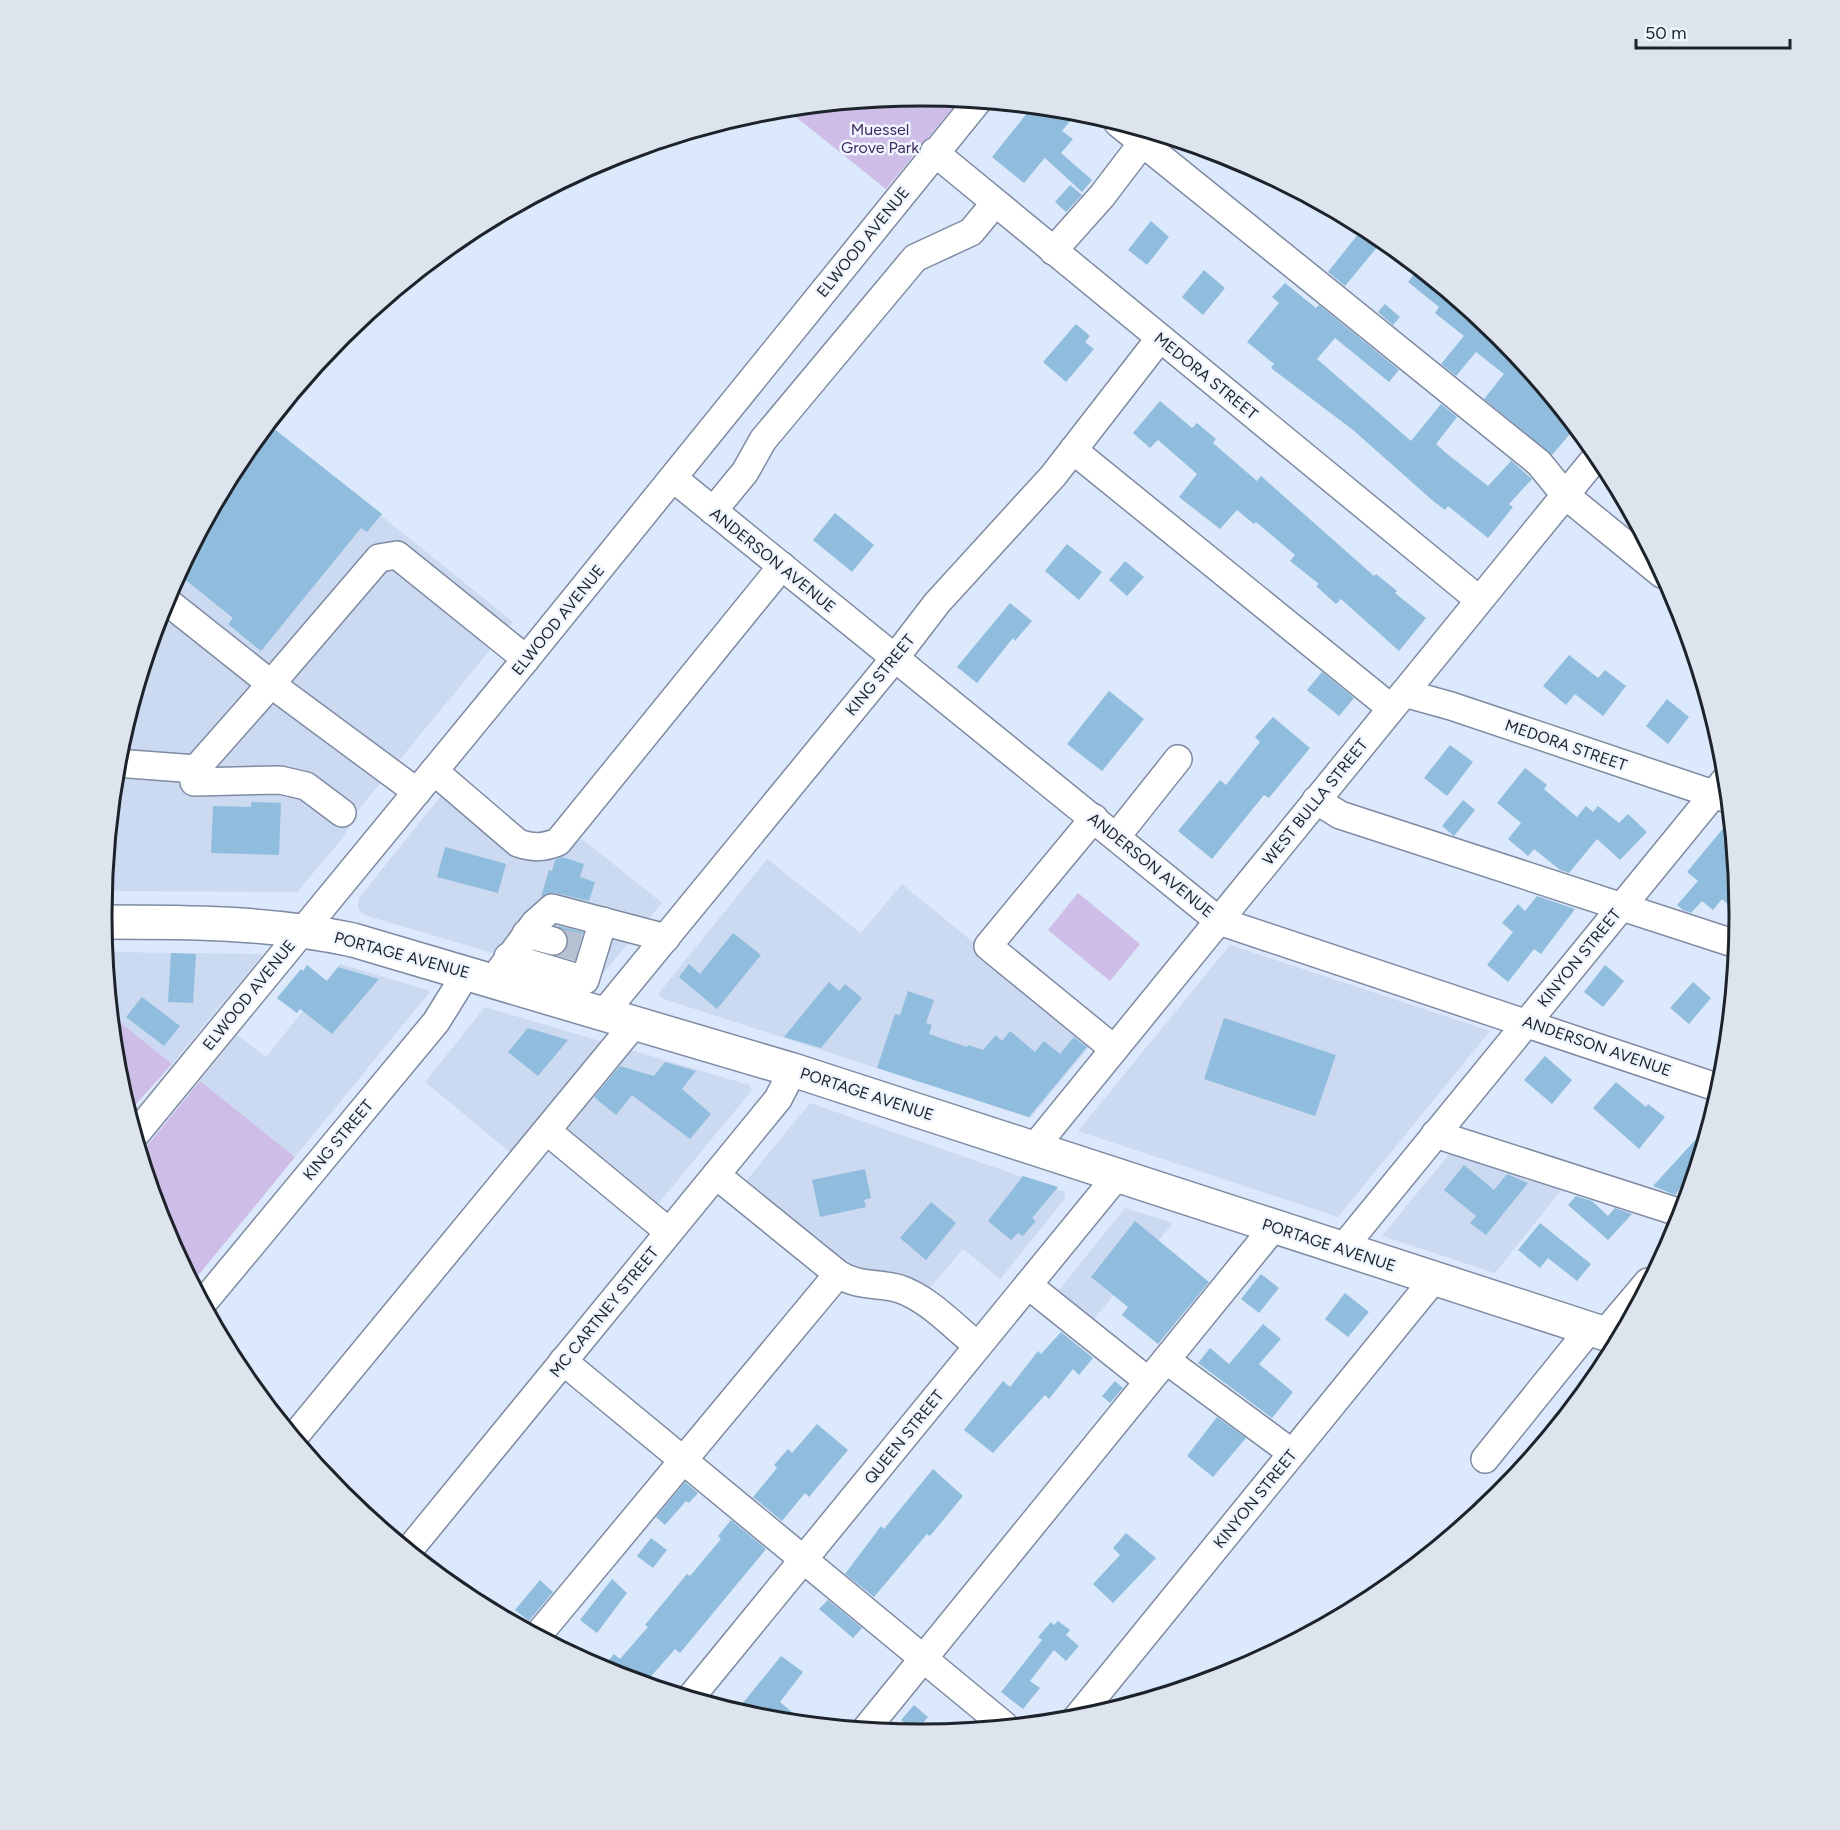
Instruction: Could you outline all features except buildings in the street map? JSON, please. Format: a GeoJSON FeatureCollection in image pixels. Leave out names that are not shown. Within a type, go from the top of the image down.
{"type":"FeatureCollection","features":[{"type":"Feature","properties":{"kind":"main road","name":"PORTAGE AVENUE"},"geometry":{"type":"LineString","coordinates":[[112,922],[253,925],[302,929],[489,970],[588,1000],[635,1023],[793,1070],[1604,1334]]}},
{"type":"Feature","properties":{"kind":"street","name":"ELWOOD AVENUE"},"geometry":{"type":"LineString","coordinates":[[140,1128],[673,478],[972,108]]}},
{"type":"Feature","properties":{"kind":"street"},"geometry":{"type":"LineString","coordinates":[[1053,250],[1102,196],[1145,139]]}},
{"type":"Feature","properties":{"kind":"street"},"geometry":{"type":"LineString","coordinates":[[1148,140],[1258,234],[1539,462],[1565,495],[1647,562]]}},
{"type":"Feature","properties":{"kind":"street","name":"MEDORA STREET"},"geometry":{"type":"LineString","coordinates":[[934,153],[1478,599]]}},
{"type":"Feature","properties":{"kind":"street"},"geometry":{"type":"LineString","coordinates":[[713,511],[745,472],[769,432],[915,258],[971,232],[995,203]]}},
{"type":"Feature","properties":{"kind":"street","name":"KING STREET"},"geometry":{"type":"LineString","coordinates":[[588,1000],[666,938],[937,603],[1012,524],[1160,338]]}},
{"type":"Feature","properties":{"kind":"street"},"geometry":{"type":"LineString","coordinates":[[1072,450],[1397,700]]}},
{"type":"Feature","properties":{"kind":"street","name":"WEST BULLA STREET"},"geometry":{"type":"LineString","coordinates":[[1033,1149],[1478,599],[1591,464]]}},
{"type":"Feature","properties":{"kind":"street","name":"ANDERSON AVENUE"},"geometry":{"type":"LineString","coordinates":[[673,478],[1219,921],[1710,1085]]}},
{"type":"Feature","properties":{"kind":"street"},"geometry":{"type":"LineString","coordinates":[[126,764],[196,769],[379,558],[397,555],[526,658]]}},
{"type":"Feature","properties":{"kind":"street"},"geometry":{"type":"LineString","coordinates":[[434,771],[518,843],[531,848],[545,847],[558,842],[782,566]]}},
{"type":"Feature","properties":{"kind":"street"},"geometry":{"type":"LineString","coordinates":[[173,606],[272,684],[417,792]]}},
{"type":"Feature","properties":{"kind":"street","name":"MEDORA STREET"},"geometry":{"type":"LineString","coordinates":[[1397,700],[1451,706],[1719,790]]}},
{"type":"Feature","properties":{"kind":"street"},"geometry":{"type":"LineString","coordinates":[[1116,837],[1178,759]]}},
{"type":"Feature","properties":{"kind":"street"},"geometry":{"type":"LineString","coordinates":[[194,782],[280,780],[306,786],[342,813]]}},
{"type":"Feature","properties":{"kind":"street","name":"KINYON STREET"},"geometry":{"type":"LineString","coordinates":[[1342,1249],[1620,907],[1719,794]]}},
{"type":"Feature","properties":{"kind":"street"},"geometry":{"type":"LineString","coordinates":[[1316,800],[1340,815],[1728,941]]}},
{"type":"Feature","properties":{"kind":"street"},"geometry":{"type":"LineString","coordinates":[[1094,818],[988,946],[1114,1049]]}},
{"type":"Feature","properties":{"kind":"street","name":"KING STREET"},"geometry":{"type":"LineString","coordinates":[[208,1297],[436,1023],[552,908],[603,921]]}},
{"type":"Feature","properties":{"kind":"street"},"geometry":{"type":"LineString","coordinates":[[575,946],[603,921],[666,938]]}},
{"type":"Feature","properties":{"kind":"street"},"geometry":{"type":"LineString","coordinates":[[526,934],[575,946]]}},
{"type":"Feature","properties":{"kind":"street"},"geometry":{"type":"LineString","coordinates":[[575,946],[588,1000]]}},
{"type":"Feature","properties":{"kind":"street"},"geometry":{"type":"LineString","coordinates":[[299,1431],[635,1023]]}},
{"type":"Feature","properties":{"kind":"street","name":"MC CARTNEY STREET"},"geometry":{"type":"LineString","coordinates":[[414,1545],[778,1100],[793,1070]]}},
{"type":"Feature","properties":{"kind":"street"},"geometry":{"type":"LineString","coordinates":[[547,1131],[669,1232]]}},
{"type":"Feature","properties":{"kind":"street"},"geometry":{"type":"LineString","coordinates":[[1435,1134],[1672,1210]]}},
{"type":"Feature","properties":{"kind":"street"},"geometry":{"type":"LineString","coordinates":[[716,1175],[838,1274],[853,1283],[898,1289],[917,1297],[978,1346]]}},
{"type":"Feature","properties":{"kind":"street","name":"QUEEN STREET"},"geometry":{"type":"LineString","coordinates":[[696,1691],[1116,1176]]}},
{"type":"Feature","properties":{"kind":"street"},"geometry":{"type":"LineString","coordinates":[[872,1722],[1274,1227]]}},
{"type":"Feature","properties":{"kind":"street"},"geometry":{"type":"LineString","coordinates":[[543,1629],[838,1274]]}},
{"type":"Feature","properties":{"kind":"street","name":"KINYON STREET"},"geometry":{"type":"LineString","coordinates":[[1087,1706],[1434,1279]]}},
{"type":"Feature","properties":{"kind":"street"},"geometry":{"type":"LineString","coordinates":[[1028,1285],[1148,1381]]}},
{"type":"Feature","properties":{"kind":"street"},"geometry":{"type":"LineString","coordinates":[[1485,1459],[1604,1334],[1627,1307]]}},
{"type":"Feature","properties":{"kind":"street"},"geometry":{"type":"LineString","coordinates":[[1166,1360],[1292,1453]]}},
{"type":"Feature","properties":{"kind":"street"},"geometry":{"type":"LineString","coordinates":[[563,1361],[998,1720]]}},
{"type":"Feature","properties":{"kind":"shaded area"},"geometry":{"type":"Polygon","coordinates":[[[274,429],[513,622],[359,809],[342,839],[297,892],[112,891],[118,809],[127,757],[154,655],[195,557],[248,466],[274,429]]]}},
{"type":"Feature","properties":{"kind":"shaded area"},"geometry":{"type":"Polygon","coordinates":[[[445,791],[551,853],[582,839],[662,903],[595,983],[364,915],[358,908],[359,898],[445,791]]]}},
{"type":"Feature","properties":{"kind":"shaded area"},"geometry":{"type":"Polygon","coordinates":[[[767,859],[861,933],[902,884],[1094,1041],[1030,1118],[661,998],[659,993],[767,859]]]}},
{"type":"Feature","properties":{"kind":"shaded area"},"geometry":{"type":"Polygon","coordinates":[[[1230,945],[1490,1031],[1338,1217],[1078,1131],[1230,945]]]}},
{"type":"Feature","properties":{"kind":"shaded area"},"geometry":{"type":"Polygon","coordinates":[[[113,952],[263,954],[172,1064],[118,1021],[113,952]]]}},
{"type":"Feature","properties":{"kind":"shaded area"},"geometry":{"type":"Polygon","coordinates":[[[340,964],[428,990],[429,993],[295,1157],[200,1081],[237,1035],[266,1057],[340,964]]]}},
{"type":"Feature","properties":{"kind":"shaded area"},"geometry":{"type":"Polygon","coordinates":[[[485,1007],[610,1044],[517,1158],[425,1082],[485,1007]]]}},
{"type":"Feature","properties":{"kind":"shaded area"},"geometry":{"type":"Polygon","coordinates":[[[624,1048],[749,1085],[752,1090],[653,1210],[557,1132],[624,1048]]]}},
{"type":"Feature","properties":{"kind":"shaded area"},"geometry":{"type":"Polygon","coordinates":[[[810,1103],[1065,1192],[1064,1200],[1000,1279],[963,1249],[928,1290],[841,1269],[742,1186],[810,1103]]]}},
{"type":"Feature","properties":{"kind":"shaded area"},"geometry":{"type":"Polygon","coordinates":[[[1456,1146],[1567,1183],[1495,1273],[1382,1236],[1456,1146]]]}},
{"type":"Feature","properties":{"kind":"shaded area"},"geometry":{"type":"Polygon","coordinates":[[[1125,1208],[1173,1223],[1089,1325],[1054,1296],[1125,1208]]]}},
{"type":"Feature","properties":{"kind":"green space","name":"Muessel Grove Park"},"geometry":{"type":"Polygon","coordinates":[[[953,107],[886,189],[795,116],[867,108],[953,107]]]}},
{"type":"Feature","properties":{"kind":"green space"},"geometry":{"type":"Polygon","coordinates":[[[1078,893],[1140,944],[1110,981],[1048,930],[1078,893]]]}},
{"type":"Feature","properties":{"kind":"green space"},"geometry":{"type":"Polygon","coordinates":[[[118,1021],[172,1064],[135,1106],[118,1021]]]}},
{"type":"Feature","properties":{"kind":"green space"},"geometry":{"type":"Polygon","coordinates":[[[200,1081],[295,1157],[197,1277],[173,1224],[146,1147],[200,1081]]]}},
{"type":"Feature","properties":{"kind":"tunnel"},"geometry":{"type":"LineString","coordinates":[[553,941],[579,947]]}}]}
